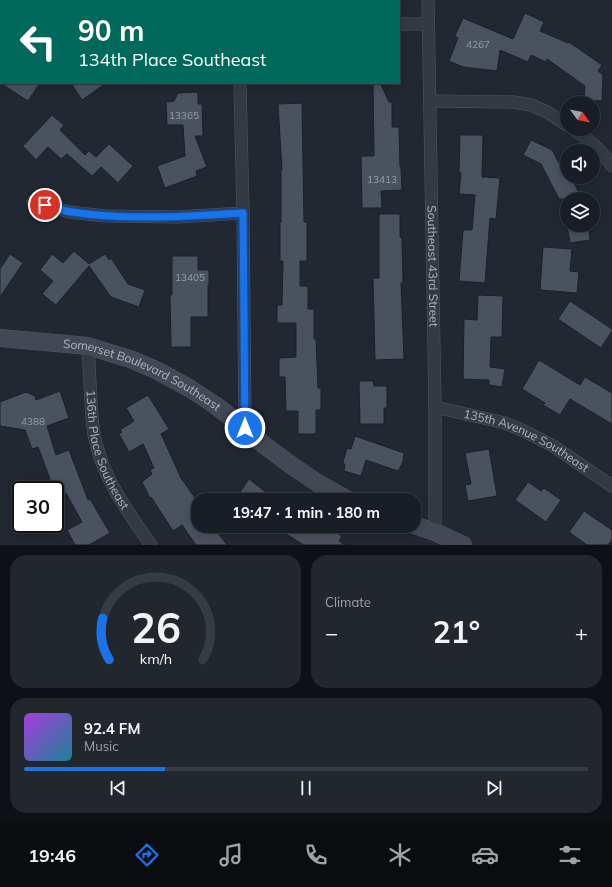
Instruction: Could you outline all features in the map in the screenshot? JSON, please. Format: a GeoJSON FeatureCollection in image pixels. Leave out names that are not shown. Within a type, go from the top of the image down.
{"type":"FeatureCollection","features":[{"type":"Feature","properties":{"kind":"street","name":"Southeast 43rd Street"},"geometry":{"type":"LineString","coordinates":[[428,0],[435,407],[435,532]]}},
{"type":"Feature","properties":{"kind":"street"},"geometry":{"type":"LineString","coordinates":[[400,24],[428,24]]}},
{"type":"Feature","properties":{"kind":"street"},"geometry":{"type":"LineString","coordinates":[[240,84],[245,428]]}},
{"type":"Feature","properties":{"kind":"street"},"geometry":{"type":"LineString","coordinates":[[430,101],[513,102],[531,104],[548,112],[560,120]]}},
{"type":"Feature","properties":{"kind":"street"},"geometry":{"type":"LineString","coordinates":[[583,136],[600,150],[612,166]]}},
{"type":"Feature","properties":{"kind":"street"},"geometry":{"type":"LineString","coordinates":[[33,202],[70,212],[105,216],[177,216],[243,213]]}},
{"type":"Feature","properties":{"kind":"street","name":"Somerset Boulevard Southeast"},"geometry":{"type":"LineString","coordinates":[[0,338],[88,346],[134,360],[158,371],[189,388],[215,405],[291,465],[335,493]]}},
{"type":"Feature","properties":{"kind":"street","name":"136th Place Southeast"},"geometry":{"type":"LineString","coordinates":[[88,346],[92,422],[102,463],[123,505],[151,545]]}},
{"type":"Feature","properties":{"kind":"street","name":"135th Avenue Southeast"},"geometry":{"type":"LineString","coordinates":[[435,407],[505,423],[524,431],[553,446],[612,486]]}},
{"type":"Feature","properties":{"kind":"street"},"geometry":{"type":"LineString","coordinates":[[421,527],[463,545]]}},
{"type":"Feature","properties":{"kind":"building"},"geometry":{"type":"Polygon","coordinates":[[[525,13],[544,22],[540,31],[568,43],[569,42],[602,65],[598,71],[603,75],[602,101],[600,101],[600,96],[584,96],[585,86],[547,59],[546,62],[531,55],[528,62],[500,50],[497,71],[463,67],[449,61],[458,38],[455,36],[463,18],[513,39],[525,13]]]}},
{"type":"Feature","properties":{"kind":"building"},"geometry":{"type":"Polygon","coordinates":[[[2,84],[39,84],[28,101],[2,84]]]}},
{"type":"Feature","properties":{"kind":"building"},"geometry":{"type":"Polygon","coordinates":[[[72,84],[105,84],[82,100],[72,84]]]}},
{"type":"Feature","properties":{"kind":"building"},"geometry":{"type":"Polygon","coordinates":[[[373,84],[380,84],[389,102],[392,102],[392,127],[399,127],[402,190],[381,191],[382,208],[362,208],[361,156],[374,156],[373,84]]]}},
{"type":"Feature","properties":{"kind":"building"},"geometry":{"type":"Polygon","coordinates":[[[198,92],[198,104],[202,104],[203,136],[195,136],[207,167],[196,171],[197,176],[165,188],[157,166],[185,156],[183,125],[167,125],[166,102],[174,101],[178,93],[198,92]]]}},
{"type":"Feature","properties":{"kind":"building"},"geometry":{"type":"Polygon","coordinates":[[[302,103],[304,222],[307,222],[307,261],[300,261],[300,286],[308,286],[308,309],[314,309],[314,339],[316,339],[318,388],[321,388],[321,410],[316,410],[316,434],[298,434],[298,411],[286,411],[285,377],[279,377],[279,358],[296,357],[296,323],[277,323],[277,305],[282,305],[283,261],[280,261],[282,170],[278,104],[302,103]]]}},
{"type":"Feature","properties":{"kind":"building"},"geometry":{"type":"Polygon","coordinates":[[[52,115],[64,125],[60,130],[85,155],[89,151],[96,157],[109,144],[133,166],[118,183],[101,167],[92,176],[67,154],[61,159],[48,147],[36,160],[23,146],[52,115]]]}},
{"type":"Feature","properties":{"kind":"building"},"geometry":{"type":"Polygon","coordinates":[[[460,135],[483,135],[482,177],[500,178],[496,219],[490,218],[485,283],[459,281],[463,230],[472,230],[475,195],[459,194],[461,173],[459,173],[460,135]]]}},
{"type":"Feature","properties":{"kind":"building"},"geometry":{"type":"Polygon","coordinates":[[[531,140],[552,150],[560,165],[560,184],[574,184],[578,192],[560,192],[559,199],[541,164],[523,155],[531,140]]]}},
{"type":"Feature","properties":{"kind":"building"},"geometry":{"type":"Polygon","coordinates":[[[379,214],[400,214],[400,237],[402,238],[403,282],[401,283],[404,359],[375,360],[373,278],[379,278],[379,214]]]}},
{"type":"Feature","properties":{"kind":"building"},"geometry":{"type":"Polygon","coordinates":[[[568,232],[589,232],[590,240],[570,243],[568,232]]]}},
{"type":"Feature","properties":{"kind":"building"},"geometry":{"type":"Polygon","coordinates":[[[543,247],[572,249],[570,271],[579,272],[577,293],[540,290],[543,247]]]}},
{"type":"Feature","properties":{"kind":"building"},"geometry":{"type":"Polygon","coordinates":[[[74,251],[89,264],[105,254],[109,260],[111,258],[128,284],[145,290],[139,307],[111,297],[89,266],[56,305],[42,294],[53,281],[40,270],[52,254],[63,263],[74,251]]]}},
{"type":"Feature","properties":{"kind":"building"},"geometry":{"type":"Polygon","coordinates":[[[10,254],[23,263],[0,297],[0,269],[10,254]]]}},
{"type":"Feature","properties":{"kind":"building"},"geometry":{"type":"Polygon","coordinates":[[[172,256],[198,256],[198,270],[209,270],[208,317],[191,317],[191,347],[171,347],[170,295],[172,295],[172,256]]]}},
{"type":"Feature","properties":{"kind":"building"},"geometry":{"type":"Polygon","coordinates":[[[478,295],[503,296],[502,337],[491,337],[490,367],[505,369],[502,387],[489,385],[489,380],[463,379],[464,319],[477,320],[478,295]]]}},
{"type":"Feature","properties":{"kind":"building"},"geometry":{"type":"Polygon","coordinates":[[[570,301],[612,329],[601,348],[558,319],[570,301]]]}},
{"type":"Feature","properties":{"kind":"building"},"geometry":{"type":"Polygon","coordinates":[[[539,360],[580,385],[585,377],[612,393],[612,424],[570,399],[560,415],[543,405],[545,403],[522,389],[539,360]]]}},
{"type":"Feature","properties":{"kind":"building"},"geometry":{"type":"Polygon","coordinates":[[[359,381],[373,381],[374,386],[387,386],[387,408],[384,408],[384,424],[360,424],[359,381]]]}},
{"type":"Feature","properties":{"kind":"building"},"geometry":{"type":"Polygon","coordinates":[[[60,391],[69,418],[47,426],[56,455],[69,450],[88,500],[90,499],[110,533],[89,545],[75,545],[67,530],[82,522],[66,493],[64,494],[64,481],[45,481],[50,479],[38,447],[32,449],[25,430],[0,426],[0,402],[26,392],[35,396],[36,400],[60,391]]]}},
{"type":"Feature","properties":{"kind":"building"},"geometry":{"type":"Polygon","coordinates":[[[148,395],[169,429],[161,434],[181,478],[192,493],[191,533],[218,533],[227,545],[196,545],[182,525],[173,531],[151,497],[150,498],[142,482],[152,474],[150,470],[154,468],[143,444],[129,452],[119,434],[122,432],[120,430],[134,421],[126,408],[148,395]]]}},
{"type":"Feature","properties":{"kind":"building"},"geometry":{"type":"Polygon","coordinates":[[[355,436],[404,453],[403,462],[398,471],[366,460],[361,476],[344,471],[345,465],[343,462],[347,448],[351,449],[355,436]]]}},
{"type":"Feature","properties":{"kind":"building"},"geometry":{"type":"Polygon","coordinates":[[[489,449],[497,496],[468,501],[465,485],[471,484],[465,453],[489,449]]]}},
{"type":"Feature","properties":{"kind":"building"},"geometry":{"type":"Polygon","coordinates":[[[249,479],[267,493],[239,493],[249,479]]]}},
{"type":"Feature","properties":{"kind":"building"},"geometry":{"type":"Polygon","coordinates":[[[528,482],[541,491],[544,488],[561,500],[546,522],[515,500],[528,482]]]}},
{"type":"Feature","properties":{"kind":"building"},"geometry":{"type":"Polygon","coordinates":[[[584,511],[612,530],[612,539],[608,545],[587,545],[569,532],[584,511]]]}},
{"type":"Feature","properties":{"kind":"building"},"geometry":{"type":"Polygon","coordinates":[[[284,533],[337,533],[342,536],[339,541],[345,545],[304,545],[284,533]]]}},
{"type":"Feature","properties":{"kind":"route"},"geometry":{"type":"LineString","coordinates":[[45,205],[70,212],[105,216],[177,216],[243,213],[245,428]]}}]}
